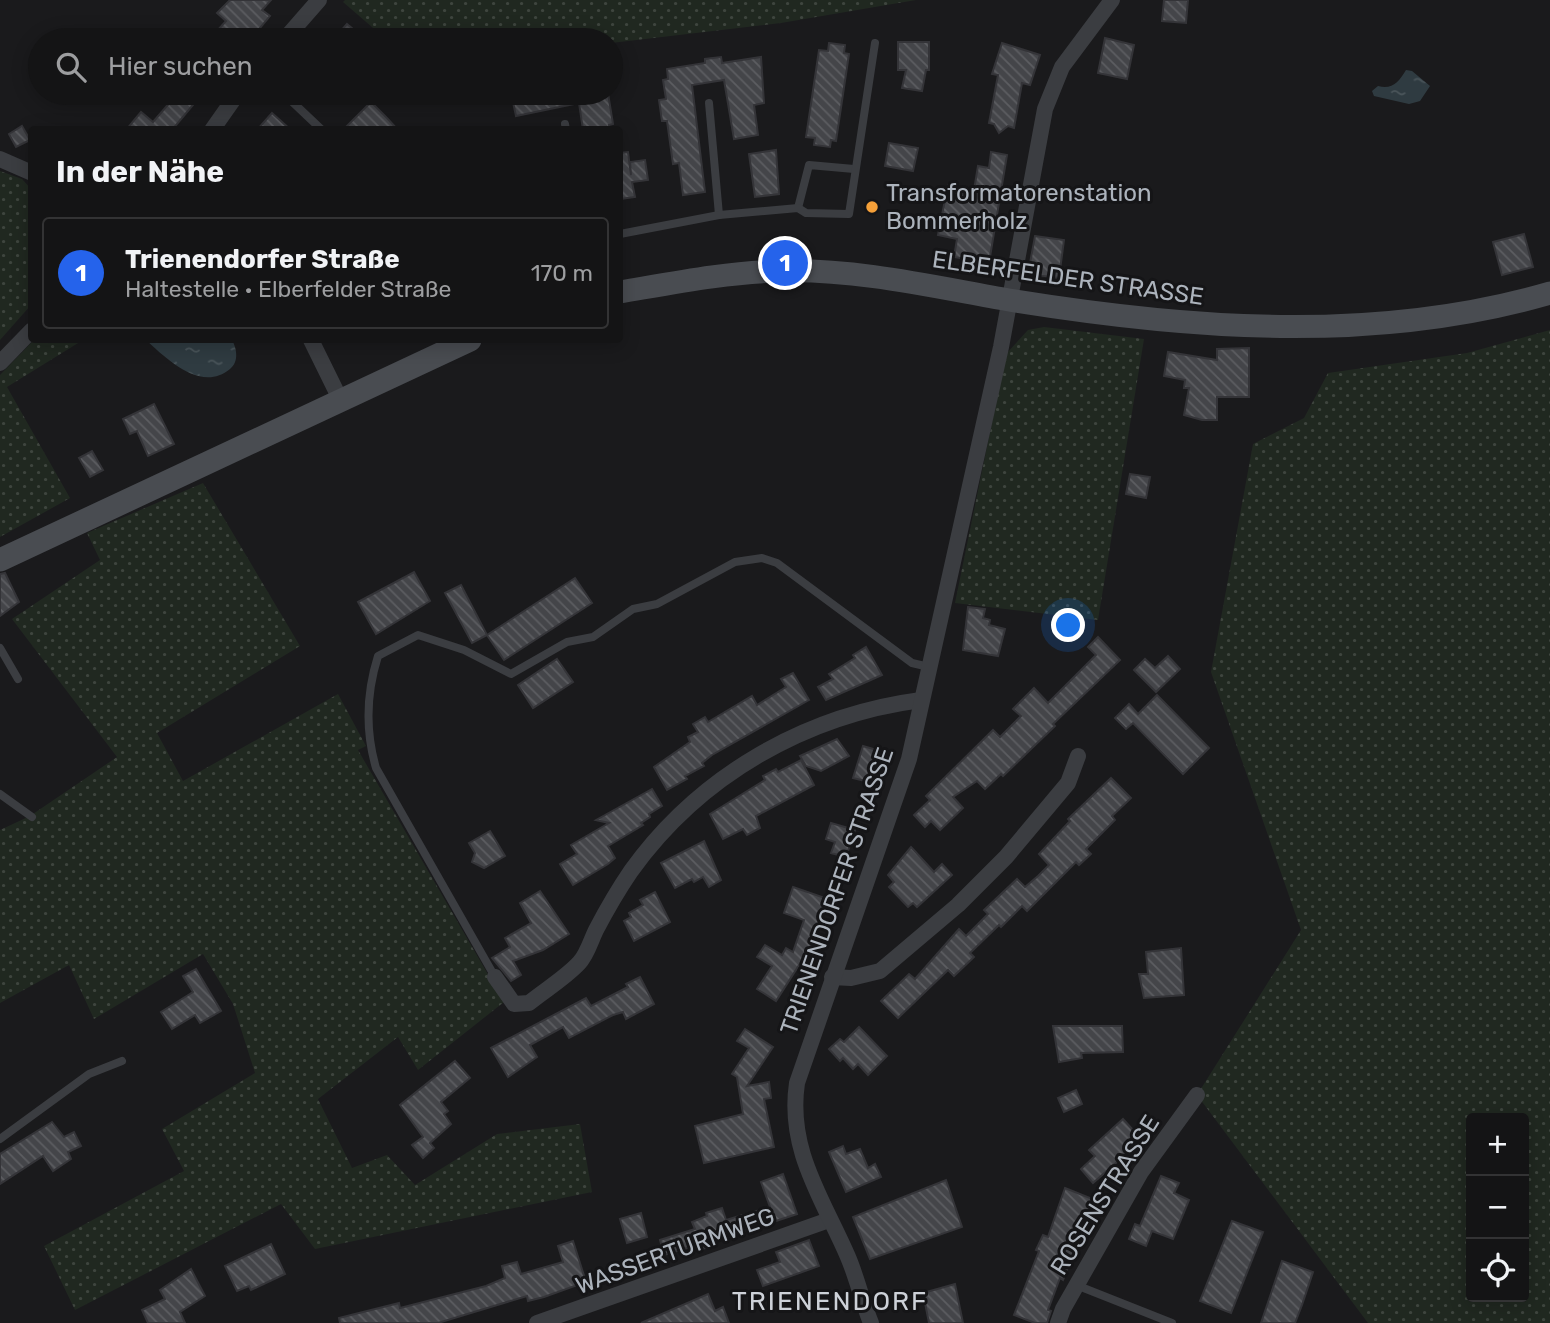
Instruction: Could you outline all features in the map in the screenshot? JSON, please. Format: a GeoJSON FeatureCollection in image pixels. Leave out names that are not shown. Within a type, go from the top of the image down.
{"type":"FeatureCollection","features":[{"type":"Feature","properties":{"kind":"main road","name":"ELBERFELDER STRASSE"},"geometry":{"type":"LineString","coordinates":[[623,292],[702,279],[785,271],[842,274],[1158,320],[1312,327],[1428,320],[1477,312],[1550,293]]}},
{"type":"Feature","properties":{"kind":"main road"},"geometry":{"type":"LineString","coordinates":[[0,560],[463,343]]}},
{"type":"Feature","properties":{"kind":"street"},"geometry":{"type":"LineString","coordinates":[[294,28],[319,0]]}},
{"type":"Feature","properties":{"kind":"street","name":"TRIENENDORFER STRASSE"},"geometry":{"type":"LineString","coordinates":[[871,1323],[847,1256],[803,1162],[794,1100],[802,1063],[894,807],[929,667],[1001,346],[1040,128],[1049,95],[1062,67],[1112,0]]}},
{"type":"Feature","properties":{"kind":"street"},"geometry":{"type":"LineString","coordinates":[[215,126],[230,105]]}},
{"type":"Feature","properties":{"kind":"street"},"geometry":{"type":"LineString","coordinates":[[0,159],[16,163],[28,170]]}},
{"type":"Feature","properties":{"kind":"street"},"geometry":{"type":"LineString","coordinates":[[0,363],[28,334]]}},
{"type":"Feature","properties":{"kind":"street"},"geometry":{"type":"LineString","coordinates":[[312,343],[340,399]]}},
{"type":"Feature","properties":{"kind":"street"},"geometry":{"type":"LineString","coordinates":[[495,976],[514,1004],[521,1005],[528,1003],[580,962],[612,900],[650,846],[687,807],[747,762],[795,735],[835,719],[868,708],[921,700]]}},
{"type":"Feature","properties":{"kind":"street"},"geometry":{"type":"LineString","coordinates":[[832,977],[851,978],[880,971],[958,905],[1006,857],[1068,783],[1077,756]]}},
{"type":"Feature","properties":{"kind":"street","name":"ROSENSTRASSE"},"geometry":{"type":"LineString","coordinates":[[1058,1323],[1076,1285],[1141,1172],[1197,1095]]}},
{"type":"Feature","properties":{"kind":"street","name":"WASSERTURMWEG"},"geometry":{"type":"LineString","coordinates":[[537,1323],[829,1220]]}},
{"type":"Feature","properties":{"kind":"lane"},"geometry":{"type":"LineString","coordinates":[[623,233],[719,215],[798,208],[806,213],[849,214],[875,43]]}},
{"type":"Feature","properties":{"kind":"lane"},"geometry":{"type":"LineString","coordinates":[[709,103],[719,215]]}},
{"type":"Feature","properties":{"kind":"lane"},"geometry":{"type":"LineString","coordinates":[[296,105],[318,126]]}},
{"type":"Feature","properties":{"kind":"lane"},"geometry":{"type":"LineString","coordinates":[[798,208],[809,165],[854,169]]}},
{"type":"Feature","properties":{"kind":"lane"},"geometry":{"type":"LineString","coordinates":[[495,976],[376,768],[370,746],[368,715],[369,684],[378,656],[418,635],[464,650],[511,674],[567,642],[593,637],[633,609],[657,604],[735,562],[762,558],[777,563],[912,663],[929,667]]}},
{"type":"Feature","properties":{"kind":"lane"},"geometry":{"type":"LineString","coordinates":[[0,648],[18,679]]}},
{"type":"Feature","properties":{"kind":"lane"},"geometry":{"type":"LineString","coordinates":[[0,794],[32,817]]}},
{"type":"Feature","properties":{"kind":"lane"},"geometry":{"type":"LineString","coordinates":[[0,1139],[89,1074],[122,1061]]}},
{"type":"Feature","properties":{"kind":"lane"},"geometry":{"type":"LineString","coordinates":[[1076,1285],[1172,1323]]}},
{"type":"Feature","properties":{"kind":"shaded area"},"geometry":{"type":"Polygon","coordinates":[[[916,0],[781,23],[623,42],[623,28],[373,28],[343,2],[916,0]]]}},
{"type":"Feature","properties":{"kind":"shaded area"},"geometry":{"type":"Polygon","coordinates":[[[0,171],[22,179],[28,186],[28,308],[0,340],[0,171]]]}},
{"type":"Feature","properties":{"kind":"shaded area"},"geometry":{"type":"Polygon","coordinates":[[[1044,327],[1144,339],[1098,620],[955,603],[1006,354],[1028,330],[1044,327]]]}},
{"type":"Feature","properties":{"kind":"shaded area"},"geometry":{"type":"Polygon","coordinates":[[[1550,330],[1550,1323],[1368,1323],[1197,1095],[1301,930],[1211,672],[1253,444],[1304,418],[1328,373],[1467,353],[1550,330]]]}},
{"type":"Feature","properties":{"kind":"shaded area"},"geometry":{"type":"Polygon","coordinates":[[[31,343],[78,343],[7,387],[70,498],[0,537],[0,375],[31,343]]]}},
{"type":"Feature","properties":{"kind":"shaded area"},"geometry":{"type":"Polygon","coordinates":[[[203,483],[300,646],[157,733],[183,781],[338,694],[366,746],[358,750],[504,1002],[418,1070],[398,1037],[318,1099],[352,1168],[387,1155],[415,1185],[497,1134],[580,1124],[592,1192],[315,1249],[281,1204],[75,1310],[44,1246],[184,1171],[162,1129],[255,1073],[233,1004],[203,954],[94,1019],[69,965],[0,1003],[0,830],[30,816],[117,757],[12,619],[100,560],[87,533],[203,483]]]}},
{"type":"Feature","properties":{"kind":"water"},"geometry":{"type":"Polygon","coordinates":[[[1406,70],[1412,71],[1430,86],[1420,101],[1409,104],[1374,96],[1372,91],[1378,86],[1395,84],[1406,70]]]}},
{"type":"Feature","properties":{"kind":"water"},"geometry":{"type":"Polygon","coordinates":[[[149,343],[233,343],[236,351],[236,359],[230,369],[208,377],[185,371],[149,343]]]}},
{"type":"Feature","properties":{"kind":"building"},"geometry":{"type":"Polygon","coordinates":[[[230,0],[271,0],[262,10],[270,16],[260,28],[220,28],[226,21],[217,13],[230,0]]]}},
{"type":"Feature","properties":{"kind":"building"},"geometry":{"type":"Polygon","coordinates":[[[1164,0],[1188,0],[1186,23],[1162,21],[1164,0]]]}},
{"type":"Feature","properties":{"kind":"building"},"geometry":{"type":"Polygon","coordinates":[[[1105,38],[1134,45],[1127,79],[1098,73],[1105,38]]]}},
{"type":"Feature","properties":{"kind":"building"},"geometry":{"type":"Polygon","coordinates":[[[898,42],[929,42],[929,70],[926,70],[922,91],[902,88],[906,70],[898,70],[898,42]]]}},
{"type":"Feature","properties":{"kind":"building"},"geometry":{"type":"Polygon","coordinates":[[[829,43],[845,45],[844,53],[849,54],[836,141],[831,140],[830,147],[814,145],[815,138],[806,137],[819,50],[828,51],[829,43]]]}},
{"type":"Feature","properties":{"kind":"building"},"geometry":{"type":"Polygon","coordinates":[[[1002,43],[1040,55],[1030,85],[1022,83],[1014,128],[1008,126],[999,133],[994,124],[989,123],[998,75],[992,74],[1002,43]]]}},
{"type":"Feature","properties":{"kind":"building"},"geometry":{"type":"Polygon","coordinates":[[[721,57],[722,63],[761,57],[764,103],[754,105],[758,135],[734,139],[724,80],[692,85],[705,192],[683,195],[679,163],[673,164],[667,121],[662,121],[659,100],[666,99],[663,80],[668,79],[667,69],[705,63],[705,59],[721,57]]]}},
{"type":"Feature","properties":{"kind":"building"},"geometry":{"type":"Polygon","coordinates":[[[168,105],[193,105],[175,126],[129,126],[141,112],[153,122],[168,105]]]}},
{"type":"Feature","properties":{"kind":"building"},"geometry":{"type":"Polygon","coordinates":[[[368,105],[374,105],[394,126],[347,126],[368,105]]]}},
{"type":"Feature","properties":{"kind":"building"},"geometry":{"type":"Polygon","coordinates":[[[514,105],[569,105],[516,116],[514,105]]]}},
{"type":"Feature","properties":{"kind":"building"},"geometry":{"type":"Polygon","coordinates":[[[579,105],[610,105],[613,124],[582,126],[579,105]]]}},
{"type":"Feature","properties":{"kind":"building"},"geometry":{"type":"Polygon","coordinates":[[[272,113],[287,126],[261,126],[272,113]]]}},
{"type":"Feature","properties":{"kind":"building"},"geometry":{"type":"Polygon","coordinates":[[[22,126],[28,141],[16,147],[9,134],[22,126]]]}},
{"type":"Feature","properties":{"kind":"building"},"geometry":{"type":"Polygon","coordinates":[[[889,143],[918,148],[913,171],[885,166],[889,143]]]}},
{"type":"Feature","properties":{"kind":"building"},"geometry":{"type":"Polygon","coordinates":[[[776,150],[779,194],[755,197],[749,154],[776,150]]]}},
{"type":"Feature","properties":{"kind":"building"},"geometry":{"type":"Polygon","coordinates":[[[628,152],[631,175],[630,162],[645,160],[648,180],[632,182],[635,197],[623,199],[623,153],[628,152]]]}},
{"type":"Feature","properties":{"kind":"building"},"geometry":{"type":"Polygon","coordinates":[[[991,152],[1007,155],[989,263],[954,257],[957,239],[938,235],[948,185],[974,190],[978,166],[989,168],[991,152]]]}},
{"type":"Feature","properties":{"kind":"building"},"geometry":{"type":"Polygon","coordinates":[[[1524,234],[1533,267],[1502,275],[1493,242],[1524,234]]]}},
{"type":"Feature","properties":{"kind":"building"},"geometry":{"type":"Polygon","coordinates":[[[1035,236],[1064,240],[1059,278],[1028,274],[1035,236]]]}},
{"type":"Feature","properties":{"kind":"building"},"geometry":{"type":"Polygon","coordinates":[[[1249,348],[1249,397],[1217,397],[1217,420],[1202,420],[1184,415],[1189,388],[1184,388],[1185,380],[1164,376],[1168,352],[1217,360],[1217,349],[1249,348]]]}},
{"type":"Feature","properties":{"kind":"building"},"geometry":{"type":"Polygon","coordinates":[[[154,404],[174,444],[148,456],[137,431],[130,434],[123,419],[154,404]]]}},
{"type":"Feature","properties":{"kind":"building"},"geometry":{"type":"Polygon","coordinates":[[[92,451],[103,470],[90,477],[79,458],[92,451]]]}},
{"type":"Feature","properties":{"kind":"building"},"geometry":{"type":"Polygon","coordinates":[[[1130,474],[1150,477],[1146,498],[1126,494],[1130,474]]]}},
{"type":"Feature","properties":{"kind":"building"},"geometry":{"type":"Polygon","coordinates":[[[414,572],[430,601],[376,634],[358,602],[414,572]]]}},
{"type":"Feature","properties":{"kind":"building"},"geometry":{"type":"Polygon","coordinates":[[[5,573],[19,602],[0,616],[0,574],[5,573]]]}},
{"type":"Feature","properties":{"kind":"building"},"geometry":{"type":"Polygon","coordinates":[[[575,578],[592,603],[504,660],[487,635],[575,578]]]}},
{"type":"Feature","properties":{"kind":"building"},"geometry":{"type":"Polygon","coordinates":[[[461,585],[487,635],[472,643],[445,593],[461,585]]]}},
{"type":"Feature","properties":{"kind":"building"},"geometry":{"type":"Polygon","coordinates":[[[968,607],[985,609],[983,618],[990,620],[989,625],[1005,629],[998,656],[963,650],[968,607]]]}},
{"type":"Feature","properties":{"kind":"building"},"geometry":{"type":"Polygon","coordinates":[[[1098,637],[1120,660],[1003,776],[1001,774],[985,789],[977,781],[953,797],[963,808],[940,830],[931,821],[925,827],[914,815],[930,800],[926,796],[993,730],[1000,737],[1021,716],[1013,709],[1034,688],[1048,703],[1096,655],[1088,647],[1098,637]]]}},
{"type":"Feature","properties":{"kind":"building"},"geometry":{"type":"Polygon","coordinates":[[[866,647],[882,675],[826,700],[818,687],[833,679],[829,674],[855,658],[853,655],[866,647]]]}},
{"type":"Feature","properties":{"kind":"building"},"geometry":{"type":"Polygon","coordinates":[[[1168,656],[1180,669],[1156,692],[1134,670],[1145,659],[1155,668],[1168,656]]]}},
{"type":"Feature","properties":{"kind":"building"},"geometry":{"type":"Polygon","coordinates":[[[557,659],[573,682],[533,708],[518,685],[557,659]]]}},
{"type":"Feature","properties":{"kind":"building"},"geometry":{"type":"Polygon","coordinates":[[[793,673],[809,700],[712,755],[702,763],[704,766],[667,790],[654,767],[690,742],[688,737],[698,732],[693,724],[705,717],[708,722],[752,696],[757,705],[786,687],[781,679],[793,673]]]}},
{"type":"Feature","properties":{"kind":"building"},"geometry":{"type":"Polygon","coordinates":[[[1157,695],[1209,748],[1183,774],[1133,723],[1126,729],[1115,718],[1129,704],[1138,714],[1157,695]]]}},
{"type":"Feature","properties":{"kind":"building"},"geometry":{"type":"Polygon","coordinates":[[[837,739],[849,756],[821,771],[806,766],[800,756],[837,739]]]}},
{"type":"Feature","properties":{"kind":"building"},"geometry":{"type":"Polygon","coordinates":[[[863,746],[887,753],[877,784],[853,778],[863,746]]]}},
{"type":"Feature","properties":{"kind":"building"},"geometry":{"type":"Polygon","coordinates":[[[801,760],[814,785],[756,816],[760,828],[747,835],[743,829],[723,839],[710,814],[765,780],[763,776],[776,769],[778,772],[801,760]]]}},
{"type":"Feature","properties":{"kind":"building"},"geometry":{"type":"Polygon","coordinates":[[[1111,778],[1131,798],[1112,816],[1115,820],[1086,849],[1091,854],[1079,865],[1076,862],[1027,911],[1022,906],[1001,927],[999,925],[970,953],[974,957],[954,976],[948,970],[898,1018],[881,1001],[909,974],[915,979],[959,929],[966,936],[988,914],[984,910],[1017,879],[1025,887],[1038,876],[1049,865],[1039,854],[1070,821],[1068,819],[1111,778]]]}},
{"type":"Feature","properties":{"kind":"building"},"geometry":{"type":"Polygon","coordinates":[[[652,789],[662,806],[649,814],[650,817],[641,823],[643,825],[608,846],[615,858],[573,885],[560,864],[577,854],[571,845],[609,823],[596,820],[652,789]]]}},
{"type":"Feature","properties":{"kind":"building"},"geometry":{"type":"Polygon","coordinates":[[[831,823],[855,830],[846,857],[831,853],[835,842],[826,839],[831,823]]]}},
{"type":"Feature","properties":{"kind":"building"},"geometry":{"type":"Polygon","coordinates":[[[490,831],[505,856],[484,868],[472,862],[475,853],[469,843],[490,831]]]}},
{"type":"Feature","properties":{"kind":"building"},"geometry":{"type":"Polygon","coordinates":[[[704,841],[721,880],[709,887],[703,877],[694,882],[692,879],[675,888],[661,863],[704,841]]]}},
{"type":"Feature","properties":{"kind":"building"},"geometry":{"type":"Polygon","coordinates":[[[911,847],[934,872],[942,864],[952,875],[917,907],[913,903],[908,907],[889,887],[894,882],[888,875],[911,847]]]}},
{"type":"Feature","properties":{"kind":"building"},"geometry":{"type":"Polygon","coordinates":[[[793,887],[828,899],[806,961],[803,959],[776,1001],[757,989],[772,966],[757,957],[765,945],[782,955],[786,948],[793,952],[804,920],[784,913],[793,887]]]}},
{"type":"Feature","properties":{"kind":"building"},"geometry":{"type":"Polygon","coordinates":[[[540,891],[569,934],[543,950],[513,961],[521,975],[511,981],[492,958],[510,947],[505,938],[531,923],[520,903],[540,891]]]}},
{"type":"Feature","properties":{"kind":"building"},"geometry":{"type":"Polygon","coordinates":[[[655,892],[670,922],[634,941],[624,921],[631,917],[629,913],[643,905],[640,900],[655,892]]]}},
{"type":"Feature","properties":{"kind":"building"},"geometry":{"type":"Polygon","coordinates":[[[1181,948],[1184,995],[1144,998],[1139,974],[1148,974],[1146,952],[1181,948]]]}},
{"type":"Feature","properties":{"kind":"building"},"geometry":{"type":"Polygon","coordinates":[[[196,969],[221,1011],[200,1023],[195,1015],[172,1029],[161,1012],[193,992],[183,976],[196,969]]]}},
{"type":"Feature","properties":{"kind":"building"},"geometry":{"type":"Polygon","coordinates":[[[640,977],[654,1004],[626,1019],[623,1012],[613,1015],[569,1038],[563,1027],[530,1045],[537,1057],[508,1077],[491,1048],[586,998],[591,1006],[628,987],[626,984],[640,977]]]}},
{"type":"Feature","properties":{"kind":"building"},"geometry":{"type":"Polygon","coordinates":[[[1053,1026],[1122,1026],[1123,1052],[1081,1053],[1082,1058],[1059,1062],[1053,1026]]]}},
{"type":"Feature","properties":{"kind":"building"},"geometry":{"type":"Polygon","coordinates":[[[859,1027],[887,1056],[868,1075],[858,1064],[853,1069],[843,1058],[840,1061],[829,1049],[840,1039],[844,1042],[859,1027]]]}},
{"type":"Feature","properties":{"kind":"building"},"geometry":{"type":"Polygon","coordinates":[[[745,1029],[773,1047],[747,1086],[769,1082],[771,1098],[764,1099],[774,1147],[704,1163],[695,1126],[743,1114],[737,1077],[732,1074],[749,1048],[737,1041],[745,1029]]]}},
{"type":"Feature","properties":{"kind":"building"},"geometry":{"type":"Polygon","coordinates":[[[455,1061],[470,1078],[441,1102],[448,1111],[444,1114],[451,1124],[430,1143],[434,1148],[423,1158],[412,1145],[423,1137],[400,1105],[455,1061]]]}},
{"type":"Feature","properties":{"kind":"building"},"geometry":{"type":"Polygon","coordinates":[[[1076,1090],[1082,1104],[1064,1112],[1058,1098],[1076,1090]]]}},
{"type":"Feature","properties":{"kind":"building"},"geometry":{"type":"Polygon","coordinates":[[[1123,1119],[1142,1140],[1093,1183],[1081,1169],[1095,1156],[1089,1150],[1123,1119]]]}},
{"type":"Feature","properties":{"kind":"building"},"geometry":{"type":"Polygon","coordinates":[[[52,1122],[64,1137],[74,1132],[81,1146],[68,1152],[71,1159],[53,1171],[43,1156],[0,1184],[0,1154],[52,1122]]]}},
{"type":"Feature","properties":{"kind":"building"},"geometry":{"type":"Polygon","coordinates":[[[843,1146],[846,1154],[860,1149],[868,1168],[875,1164],[881,1177],[846,1192],[829,1152],[843,1146]]]}},
{"type":"Feature","properties":{"kind":"building"},"geometry":{"type":"Polygon","coordinates":[[[783,1174],[797,1214],[716,1241],[717,1244],[702,1249],[700,1244],[664,1255],[660,1240],[695,1229],[692,1222],[707,1216],[706,1213],[722,1208],[726,1220],[770,1207],[761,1182],[783,1174]]]}},
{"type":"Feature","properties":{"kind":"building"},"geometry":{"type":"Polygon","coordinates":[[[1161,1176],[1179,1183],[1174,1193],[1189,1200],[1173,1239],[1152,1231],[1146,1246],[1129,1239],[1135,1224],[1140,1226],[1161,1176]]]}},
{"type":"Feature","properties":{"kind":"building"},"geometry":{"type":"Polygon","coordinates":[[[946,1180],[962,1227],[870,1259],[853,1217],[946,1180]]]}},
{"type":"Feature","properties":{"kind":"building"},"geometry":{"type":"Polygon","coordinates":[[[1065,1188],[1095,1200],[1089,1216],[1093,1217],[1086,1233],[1082,1231],[1063,1280],[1060,1278],[1048,1310],[1051,1311],[1047,1323],[1035,1323],[1014,1315],[1039,1251],[1036,1250],[1043,1235],[1048,1237],[1065,1188]]]}},
{"type":"Feature","properties":{"kind":"building"},"geometry":{"type":"Polygon","coordinates":[[[641,1213],[647,1237],[627,1243],[620,1219],[641,1213]]]}},
{"type":"Feature","properties":{"kind":"building"},"geometry":{"type":"Polygon","coordinates":[[[1232,1221],[1263,1232],[1231,1313],[1200,1301],[1232,1221]]]}},
{"type":"Feature","properties":{"kind":"building"},"geometry":{"type":"Polygon","coordinates":[[[809,1240],[819,1266],[763,1286],[757,1270],[780,1262],[776,1252],[809,1240]]]}},
{"type":"Feature","properties":{"kind":"building"},"geometry":{"type":"Polygon","coordinates":[[[573,1241],[586,1282],[544,1297],[528,1301],[527,1296],[438,1323],[340,1323],[339,1318],[399,1303],[400,1308],[486,1286],[505,1278],[502,1266],[517,1262],[521,1274],[563,1262],[558,1246],[573,1241]]]}},
{"type":"Feature","properties":{"kind":"building"},"geometry":{"type":"Polygon","coordinates":[[[271,1244],[285,1274],[251,1290],[249,1286],[237,1291],[225,1266],[271,1244]]]}},
{"type":"Feature","properties":{"kind":"building"},"geometry":{"type":"Polygon","coordinates":[[[1282,1261],[1313,1272],[1302,1305],[1295,1323],[1261,1323],[1282,1261]]]}},
{"type":"Feature","properties":{"kind":"building"},"geometry":{"type":"Polygon","coordinates":[[[191,1269],[205,1296],[180,1312],[185,1323],[148,1323],[142,1310],[165,1299],[160,1290],[191,1269]]]}},
{"type":"Feature","properties":{"kind":"building"},"geometry":{"type":"Polygon","coordinates":[[[955,1284],[963,1323],[929,1323],[923,1293],[955,1284]]]}},
{"type":"Feature","properties":{"kind":"building"},"geometry":{"type":"Polygon","coordinates":[[[708,1294],[715,1311],[723,1307],[729,1323],[641,1323],[708,1294]]]}},
{"type":"Feature","properties":{"kind":"place","name":"Transformatorenstation Bommerholz"},"geometry":{"type":"Point","coordinates":[872,207]}},
{"type":"Feature","properties":{"kind":"place","name":"Trienendorfer Straße"},"geometry":{"type":"Point","coordinates":[785,263]}},
{"type":"Feature","properties":{"kind":"district","name":"TRIENENDORF"},"geometry":{"type":"Point","coordinates":[830,1301]}}]}
